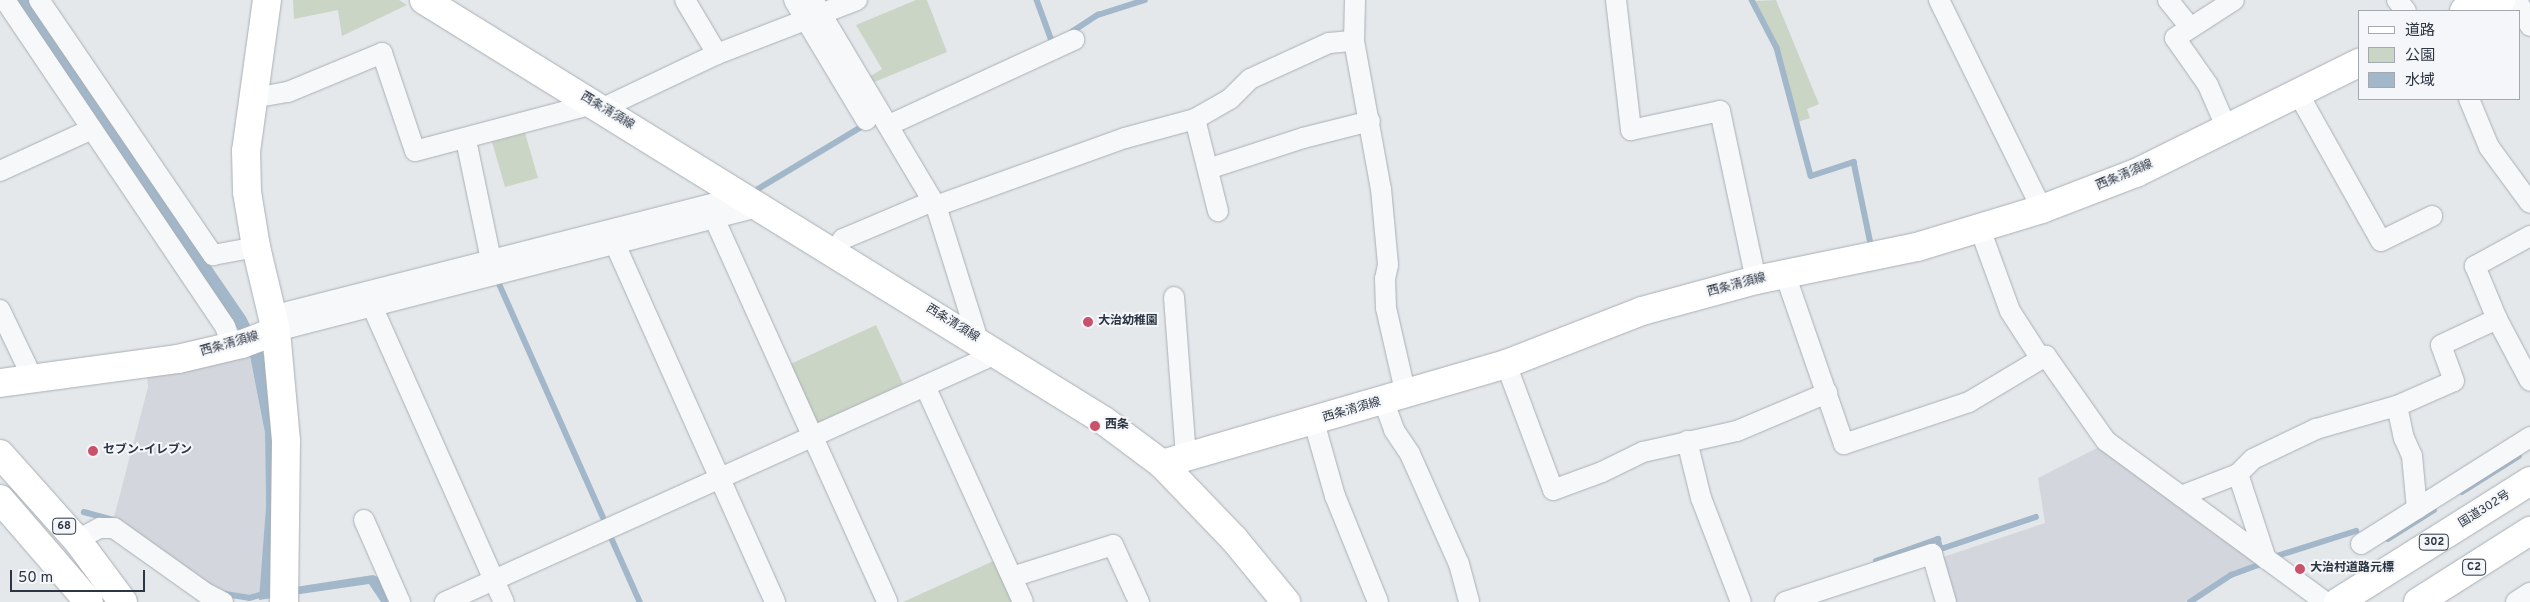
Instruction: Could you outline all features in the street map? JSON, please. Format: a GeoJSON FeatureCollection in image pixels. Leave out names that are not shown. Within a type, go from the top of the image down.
{"type":"FeatureCollection","features":[{"type":"Feature","properties":{"kind":"main road"},"geometry":{"type":"LineString","coordinates":[[267,0],[246,151],[247,192],[256,247],[256,335],[286,441],[284,596]]}},
{"type":"Feature","properties":{"kind":"main road","name":"西条清須線"},"geometry":{"type":"LineString","coordinates":[[424,0],[834,251],[1103,420],[1174,461],[1395,399],[1506,364],[1642,311],[1756,280],[1918,247],[2042,209],[2136,173],[2299,96],[2358,64]]}},
{"type":"Feature","properties":{"kind":"main road","name":"西条清須線"},"geometry":{"type":"LineString","coordinates":[[0,384],[178,359],[256,335]]}},
{"type":"Feature","properties":{"kind":"main road","name":"68"},"geometry":{"type":"LineString","coordinates":[[0,454],[77,540],[123,602]]}},
{"type":"Feature","properties":{"kind":"main road"},"geometry":{"type":"LineString","coordinates":[[1174,461],[1234,539],[1286,602]]}},
{"type":"Feature","properties":{"kind":"main road","name":"国道302号"},"geometry":{"type":"LineString","coordinates":[[2338,602],[2530,481]]}},
{"type":"Feature","properties":{"kind":"main road","name":"C2"},"geometry":{"type":"LineString","coordinates":[[2368,602],[2530,500]]}},
{"type":"Feature","properties":{"kind":"main road","name":"68"},"geometry":{"type":"LineString","coordinates":[[4,507],[88,602]]}},
{"type":"Feature","properties":{"kind":"main road","name":"C2"},"geometry":{"type":"LineString","coordinates":[[2418,602],[2530,532]]}},
{"type":"Feature","properties":{"kind":"main road"},"geometry":{"type":"LineString","coordinates":[[2446,602],[2530,549]]}},
{"type":"Feature","properties":{"kind":"street"},"geometry":{"type":"LineString","coordinates":[[39,0],[213,255],[256,247]]}},
{"type":"Feature","properties":{"kind":"street"},"geometry":{"type":"LineString","coordinates":[[685,0],[717,54]]}},
{"type":"Feature","properties":{"kind":"street"},"geometry":{"type":"LineString","coordinates":[[445,602],[925,386],[988,347],[934,204],[889,125],[865,107],[814,11],[794,0]]}},
{"type":"Feature","properties":{"kind":"street"},"geometry":{"type":"LineString","coordinates":[[253,98],[288,92],[382,53],[415,152],[597,107],[814,11],[857,0]]}},
{"type":"Feature","properties":{"kind":"street"},"geometry":{"type":"LineString","coordinates":[[1355,0],[1354,41],[1370,121],[1388,259],[1386,308],[1395,399],[1394,430],[1410,454],[1458,564],[1469,602]]}},
{"type":"Feature","properties":{"kind":"street"},"geometry":{"type":"LineString","coordinates":[[1616,0],[1631,130],[1720,111],[1756,280]]}},
{"type":"Feature","properties":{"kind":"street"},"geometry":{"type":"LineString","coordinates":[[1939,0],[2042,209]]}},
{"type":"Feature","properties":{"kind":"street"},"geometry":{"type":"LineString","coordinates":[[2168,0],[2190,27]]}},
{"type":"Feature","properties":{"kind":"street"},"geometry":{"type":"LineString","coordinates":[[2227,129],[2208,85],[2175,38],[2234,0]]}},
{"type":"Feature","properties":{"kind":"street"},"geometry":{"type":"LineString","coordinates":[[2397,0],[2405,10]]}},
{"type":"Feature","properties":{"kind":"street"},"geometry":{"type":"LineString","coordinates":[[2518,0],[2530,26]]}},
{"type":"Feature","properties":{"kind":"street"},"geometry":{"type":"LineString","coordinates":[[13,3],[92,129],[225,326],[256,335],[714,218],[752,201]]}},
{"type":"Feature","properties":{"kind":"street"},"geometry":{"type":"LineString","coordinates":[[889,125],[1074,40]]}},
{"type":"Feature","properties":{"kind":"street"},"geometry":{"type":"LineString","coordinates":[[834,251],[843,239],[934,204],[1125,138],[1195,119],[1230,99],[1250,79],[1329,43],[1354,41]]}},
{"type":"Feature","properties":{"kind":"street"},"geometry":{"type":"LineString","coordinates":[[2299,96],[2381,240],[2432,216]]}},
{"type":"Feature","properties":{"kind":"street"},"geometry":{"type":"LineString","coordinates":[[2469,100],[2489,147],[2530,203]]}},
{"type":"Feature","properties":{"kind":"street"},"geometry":{"type":"LineString","coordinates":[[1195,119],[1218,210]]}},
{"type":"Feature","properties":{"kind":"street"},"geometry":{"type":"LineString","coordinates":[[1208,170],[1303,138],[1370,121]]}},
{"type":"Feature","properties":{"kind":"street"},"geometry":{"type":"LineString","coordinates":[[0,171],[92,129]]}},
{"type":"Feature","properties":{"kind":"street"},"geometry":{"type":"LineString","coordinates":[[466,140],[491,260]]}},
{"type":"Feature","properties":{"kind":"street"},"geometry":{"type":"LineString","coordinates":[[256,335],[491,260],[752,201]]}},
{"type":"Feature","properties":{"kind":"street"},"geometry":{"type":"LineString","coordinates":[[714,218],[887,602]]}},
{"type":"Feature","properties":{"kind":"street"},"geometry":{"type":"LineString","coordinates":[[1980,229],[2010,311],[2041,359]]}},
{"type":"Feature","properties":{"kind":"street"},"geometry":{"type":"LineString","coordinates":[[2530,236],[2475,266],[2497,319],[2530,381]]}},
{"type":"Feature","properties":{"kind":"street"},"geometry":{"type":"LineString","coordinates":[[615,244],[775,602]]}},
{"type":"Feature","properties":{"kind":"street"},"geometry":{"type":"LineString","coordinates":[[1785,274],[1828,393],[1844,444],[1969,402],[2046,356],[2106,441],[2325,602]]}},
{"type":"Feature","properties":{"kind":"street"},"geometry":{"type":"LineString","coordinates":[[1174,297],[1174,461]]}},
{"type":"Feature","properties":{"kind":"street"},"geometry":{"type":"LineString","coordinates":[[372,306],[504,602]]}},
{"type":"Feature","properties":{"kind":"street"},"geometry":{"type":"LineString","coordinates":[[0,310],[33,379]]}},
{"type":"Feature","properties":{"kind":"street"},"geometry":{"type":"LineString","coordinates":[[2181,496],[2238,474],[2253,459],[2275,445],[2316,429],[2397,406],[2454,381],[2441,345],[2497,319]]}},
{"type":"Feature","properties":{"kind":"street"},"geometry":{"type":"LineString","coordinates":[[1506,364],[1553,490],[1602,472],[1643,452],[1736,431],[1828,393]]}},
{"type":"Feature","properties":{"kind":"street"},"geometry":{"type":"LineString","coordinates":[[925,386],[1023,602]]}},
{"type":"Feature","properties":{"kind":"street"},"geometry":{"type":"LineString","coordinates":[[2397,406],[2404,438],[2412,456],[2416,509]]}},
{"type":"Feature","properties":{"kind":"street"},"geometry":{"type":"LineString","coordinates":[[1314,422],[1335,496],[1378,602]]}},
{"type":"Feature","properties":{"kind":"street"},"geometry":{"type":"LineString","coordinates":[[2361,544],[2530,437]]}},
{"type":"Feature","properties":{"kind":"street"},"geometry":{"type":"LineString","coordinates":[[1687,441],[1701,498],[1741,602]]}},
{"type":"Feature","properties":{"kind":"street"},"geometry":{"type":"LineString","coordinates":[[2238,474],[2266,559]]}},
{"type":"Feature","properties":{"kind":"street"},"geometry":{"type":"LineString","coordinates":[[364,520],[400,602]]}},
{"type":"Feature","properties":{"kind":"street"},"geometry":{"type":"LineString","coordinates":[[77,540],[100,528],[114,528],[223,602]]}},
{"type":"Feature","properties":{"kind":"street"},"geometry":{"type":"LineString","coordinates":[[1012,577],[1113,545],[1139,602]]}},
{"type":"Feature","properties":{"kind":"street"},"geometry":{"type":"LineString","coordinates":[[1785,602],[1830,595],[1932,554],[1946,602]]}},
{"type":"Feature","properties":{"kind":"street"},"geometry":{"type":"LineString","coordinates":[[2516,602],[2530,593]]}},
{"type":"Feature","properties":{"kind":"shaded area"},"geometry":{"type":"Polygon","coordinates":[[[249,352],[265,433],[266,506],[260,593],[233,596],[213,588],[114,517],[148,387],[147,373],[249,352]]]}},
{"type":"Feature","properties":{"kind":"shaded area"},"geometry":{"type":"Polygon","coordinates":[[[2101,446],[2261,562],[2230,572],[2185,602],[1952,602],[1940,558],[2045,523],[2038,478],[2101,446]]]}},
{"type":"Feature","properties":{"kind":"green space"},"geometry":{"type":"Polygon","coordinates":[[[293,0],[399,0],[407,5],[342,36],[338,10],[294,19],[293,0]]]}},
{"type":"Feature","properties":{"kind":"green space"},"geometry":{"type":"Polygon","coordinates":[[[916,0],[927,0],[947,52],[872,83],[869,77],[882,69],[856,25],[916,0]]]}},
{"type":"Feature","properties":{"kind":"green space"},"geometry":{"type":"Polygon","coordinates":[[[1776,0],[1819,104],[1807,109],[1810,118],[1798,122],[1778,48],[1754,1],[1776,0]]]}},
{"type":"Feature","properties":{"kind":"green space"},"geometry":{"type":"Polygon","coordinates":[[[525,133],[538,178],[505,187],[492,142],[525,133]]]}},
{"type":"Feature","properties":{"kind":"green space"},"geometry":{"type":"Polygon","coordinates":[[[876,325],[903,384],[815,424],[788,365],[876,325]]]}},
{"type":"Feature","properties":{"kind":"green space"},"geometry":{"type":"Polygon","coordinates":[[[998,559],[1017,602],[903,602],[998,559]]]}},
{"type":"Feature","properties":{"kind":"water"},"geometry":{"type":"Polygon","coordinates":[[[13,0],[29,0],[246,317],[264,355],[295,587],[373,575],[378,577],[392,602],[381,602],[369,584],[259,600],[266,506],[265,433],[249,351],[234,322],[13,0]]]}},
{"type":"Feature","properties":{"kind":"waterway"},"geometry":{"type":"LineString","coordinates":[[1037,0],[1052,41]]}},
{"type":"Feature","properties":{"kind":"waterway"},"geometry":{"type":"LineString","coordinates":[[1073,31],[1098,15],[1145,0]]}},
{"type":"Feature","properties":{"kind":"waterway"},"geometry":{"type":"LineString","coordinates":[[1752,0],[1777,48],[1811,176],[1854,162],[1872,249]]}},
{"type":"Feature","properties":{"kind":"waterway"},"geometry":{"type":"LineString","coordinates":[[758,189],[866,124]]}},
{"type":"Feature","properties":{"kind":"waterway"},"geometry":{"type":"LineString","coordinates":[[499,283],[603,517]]}},
{"type":"Feature","properties":{"kind":"waterway"},"geometry":{"type":"LineString","coordinates":[[2462,492],[2519,456]]}},
{"type":"Feature","properties":{"kind":"waterway"},"geometry":{"type":"LineString","coordinates":[[2388,539],[2434,510]]}},
{"type":"Feature","properties":{"kind":"waterway"},"geometry":{"type":"LineString","coordinates":[[84,512],[113,520]]}},
{"type":"Feature","properties":{"kind":"waterway"},"geometry":{"type":"LineString","coordinates":[[1876,561],[1938,539],[1941,549],[2036,517]]}},
{"type":"Feature","properties":{"kind":"waterway"},"geometry":{"type":"LineString","coordinates":[[2277,556],[2356,531]]}},
{"type":"Feature","properties":{"kind":"waterway"},"geometry":{"type":"LineString","coordinates":[[612,539],[640,602]]}},
{"type":"Feature","properties":{"kind":"waterway"},"geometry":{"type":"LineString","coordinates":[[2190,602],[2231,575],[2262,564]]}},
{"type":"Feature","properties":{"kind":"waterway"},"geometry":{"type":"LineString","coordinates":[[225,594],[249,598],[264,594]]}},
{"type":"Feature","properties":{"kind":"place","name":"大治幼稚園"},"geometry":{"type":"Point","coordinates":[1088,322]}},
{"type":"Feature","properties":{"kind":"place","name":"西条"},"geometry":{"type":"Point","coordinates":[1095,426]}},
{"type":"Feature","properties":{"kind":"place","name":"セブン-イレブン"},"geometry":{"type":"Point","coordinates":[93,451]}},
{"type":"Feature","properties":{"kind":"place","name":"大治村道路元標"},"geometry":{"type":"Point","coordinates":[2300,569]}}]}
